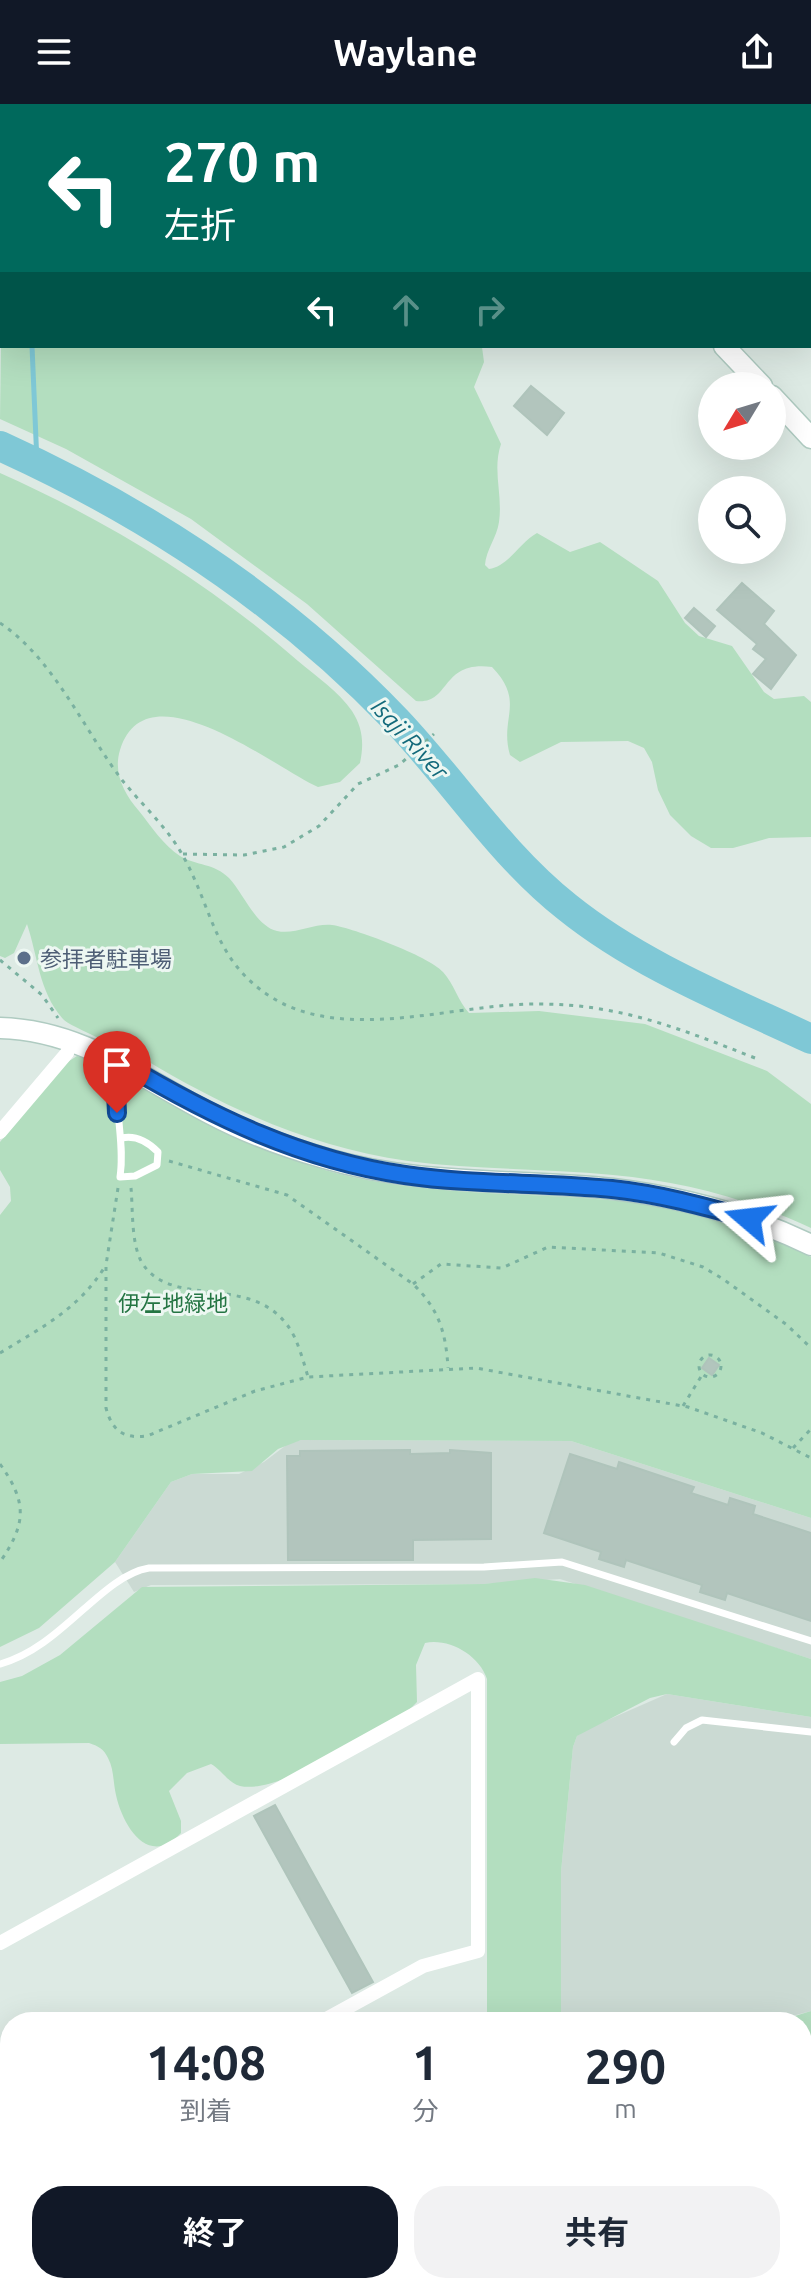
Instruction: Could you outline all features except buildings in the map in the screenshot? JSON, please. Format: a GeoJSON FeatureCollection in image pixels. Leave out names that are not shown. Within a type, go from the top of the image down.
{"type":"FeatureCollection","features":[{"type":"Feature","properties":{"kind":"street"},"geometry":{"type":"LineString","coordinates":[[726,348],[749,372]]}},
{"type":"Feature","properties":{"kind":"street"},"geometry":{"type":"LineString","coordinates":[[786,411],[811,438]]}},
{"type":"Feature","properties":{"kind":"street"},"geometry":{"type":"LineString","coordinates":[[0,1028],[65,1039],[124,1064],[213,1116],[288,1147],[327,1159],[407,1176],[658,1196],[749,1219],[811,1245]]}},
{"type":"Feature","properties":{"kind":"street"},"geometry":{"type":"LineString","coordinates":[[0,1132],[67,1053],[65,1039]]}},
{"type":"Feature","properties":{"kind":"street"},"geometry":{"type":"LineString","coordinates":[[0,1943],[478,1679],[478,1951],[423,1966],[339,2012]]}},
{"type":"Feature","properties":{"kind":"lane"},"geometry":{"type":"LineString","coordinates":[[122,1138],[141,1140],[158,1152],[159,1159],[152,1169],[130,1178],[120,1177],[122,1138],[115,1103],[124,1064]]}},
{"type":"Feature","properties":{"kind":"lane"},"geometry":{"type":"LineString","coordinates":[[0,1664],[34,1652],[124,1578],[149,1568],[484,1567],[562,1562],[811,1641]]}},
{"type":"Feature","properties":{"kind":"lane"},"geometry":{"type":"LineString","coordinates":[[674,1742],[686,1728],[702,1720],[811,1732]]}},
{"type":"Feature","properties":{"kind":"path"},"geometry":{"type":"LineString","coordinates":[[0,623],[32,651],[124,782],[183,854],[212,929],[227,956],[247,979],[272,997],[299,1011],[329,1018],[360,1019],[522,1004],[557,1005],[647,1017],[755,1058]]}},
{"type":"Feature","properties":{"kind":"path"},"geometry":{"type":"LineString","coordinates":[[183,854],[244,855],[284,847],[319,826],[358,784],[399,765],[434,734]]}},
{"type":"Feature","properties":{"kind":"path"},"geometry":{"type":"LineString","coordinates":[[0,960],[52,1007],[65,1039]]}},
{"type":"Feature","properties":{"kind":"path"},"geometry":{"type":"LineString","coordinates":[[159,1159],[287,1195],[413,1284],[429,1299],[440,1319],[447,1340],[448,1368]]}},
{"type":"Feature","properties":{"kind":"path"},"geometry":{"type":"LineString","coordinates":[[130,1178],[136,1245],[150,1272],[177,1286],[234,1293],[268,1307],[293,1334],[308,1377]]}},
{"type":"Feature","properties":{"kind":"path"},"geometry":{"type":"LineString","coordinates":[[117,1194],[106,1265],[106,1408],[110,1422],[119,1433],[133,1438],[147,1436],[255,1391],[308,1377],[448,1368],[503,1371],[683,1406],[725,1418],[811,1458]]}},
{"type":"Feature","properties":{"kind":"path"},"geometry":{"type":"LineString","coordinates":[[413,1284],[441,1264],[502,1268],[548,1247],[659,1253],[681,1259],[723,1279],[809,1342],[811,1348]]}},
{"type":"Feature","properties":{"kind":"path"},"geometry":{"type":"LineString","coordinates":[[0,1353],[74,1307],[92,1289],[106,1265]]}},
{"type":"Feature","properties":{"kind":"path"},"geometry":{"type":"LineString","coordinates":[[705,1356],[717,1357],[722,1367],[720,1373],[709,1378],[703,1374],[699,1365],[701,1360],[705,1356]]}},
{"type":"Feature","properties":{"kind":"path"},"geometry":{"type":"LineString","coordinates":[[683,1406],[703,1374]]}},
{"type":"Feature","properties":{"kind":"path"},"geometry":{"type":"LineString","coordinates":[[793,1448],[811,1429]]}},
{"type":"Feature","properties":{"kind":"path"},"geometry":{"type":"LineString","coordinates":[[0,1464],[18,1491],[21,1516],[0,1562]]}},
{"type":"Feature","properties":{"kind":"shaded area"},"geometry":{"type":"Polygon","coordinates":[[[301,1440],[571,1441],[811,1518],[811,1659],[560,1579],[484,1584],[151,1585],[134,1592],[115,1562],[171,1482],[192,1474],[239,1474],[264,1462],[289,1443],[301,1440]]]}},
{"type":"Feature","properties":{"kind":"shaded area"},"geometry":{"type":"Polygon","coordinates":[[[667,1694],[811,1717],[811,2011],[561,2012],[561,1872],[573,1747],[577,1736],[667,1694]]]}},
{"type":"Feature","properties":{"kind":"green space"},"geometry":{"type":"Polygon","coordinates":[[[1,348],[482,348],[484,362],[474,387],[501,444],[497,463],[499,522],[485,565],[489,569],[502,564],[537,533],[570,552],[600,542],[658,581],[685,623],[699,636],[732,646],[764,692],[774,699],[804,696],[811,702],[811,837],[769,838],[733,848],[711,848],[691,836],[670,815],[658,790],[652,762],[644,748],[628,741],[561,742],[520,762],[510,755],[507,742],[508,690],[492,667],[463,670],[435,696],[416,701],[307,604],[191,519],[66,449],[0,419],[1,348]]]}},
{"type":"Feature","properties":{"kind":"green space"},"geometry":{"type":"Polygon","coordinates":[[[0,473],[118,533],[193,580],[264,632],[327,684],[356,717],[362,736],[360,763],[340,782],[318,787],[243,744],[183,719],[156,717],[134,726],[120,750],[118,767],[121,783],[129,798],[169,847],[186,859],[223,873],[269,928],[284,932],[332,925],[373,937],[423,958],[443,972],[469,1013],[539,1011],[645,1024],[767,1071],[811,1104],[811,1228],[739,1200],[664,1182],[587,1173],[434,1164],[372,1155],[338,1146],[238,1110],[63,1019],[44,986],[27,924],[14,953],[5,958],[0,956],[0,473]]]}},
{"type":"Feature","properties":{"kind":"green space","name":"伊左地緑地"},"geometry":{"type":"Polygon","coordinates":[[[77,1056],[91,1060],[225,1131],[294,1160],[330,1171],[397,1185],[608,1200],[660,1207],[738,1227],[811,1257],[811,1518],[571,1441],[301,1440],[278,1449],[252,1471],[192,1474],[171,1482],[115,1562],[39,1628],[0,1647],[0,1215],[11,1201],[10,1187],[0,1170],[0,1142],[66,1063],[77,1056]]]}},
{"type":"Feature","properties":{"kind":"green space"},"geometry":{"type":"Polygon","coordinates":[[[535,1578],[585,1585],[811,1659],[811,1717],[667,1694],[650,1698],[577,1736],[573,1747],[561,1872],[561,2012],[487,2012],[487,1679],[477,1663],[462,1650],[444,1643],[425,1643],[416,1665],[417,1702],[408,1711],[301,1771],[257,1786],[240,1786],[211,1764],[187,1773],[169,1791],[181,1821],[181,1833],[169,1843],[158,1846],[148,1845],[131,1830],[119,1807],[110,1762],[100,1748],[89,1743],[0,1744],[0,1682],[22,1676],[60,1655],[142,1587],[484,1584],[535,1578]]]}},
{"type":"Feature","properties":{"kind":"waterway"},"geometry":{"type":"LineString","coordinates":[[32,348],[37,463]]}},
{"type":"Feature","properties":{"kind":"waterway","name":"Isaji River"},"geometry":{"type":"LineString","coordinates":[[0,446],[55,472],[161,531],[260,599],[307,637],[396,720],[520,864],[595,928],[685,980],[811,1039]]}},
{"type":"Feature","properties":{"kind":"place","name":"参拝者駐車場"},"geometry":{"type":"Point","coordinates":[24,958]}},
{"type":"Feature","properties":{"kind":"route"},"geometry":{"type":"LineString","coordinates":[[117,1113],[116,1092],[124,1064],[213,1116],[250,1133],[367,1169],[448,1180],[612,1189],[704,1206],[749,1219]]}}]}
